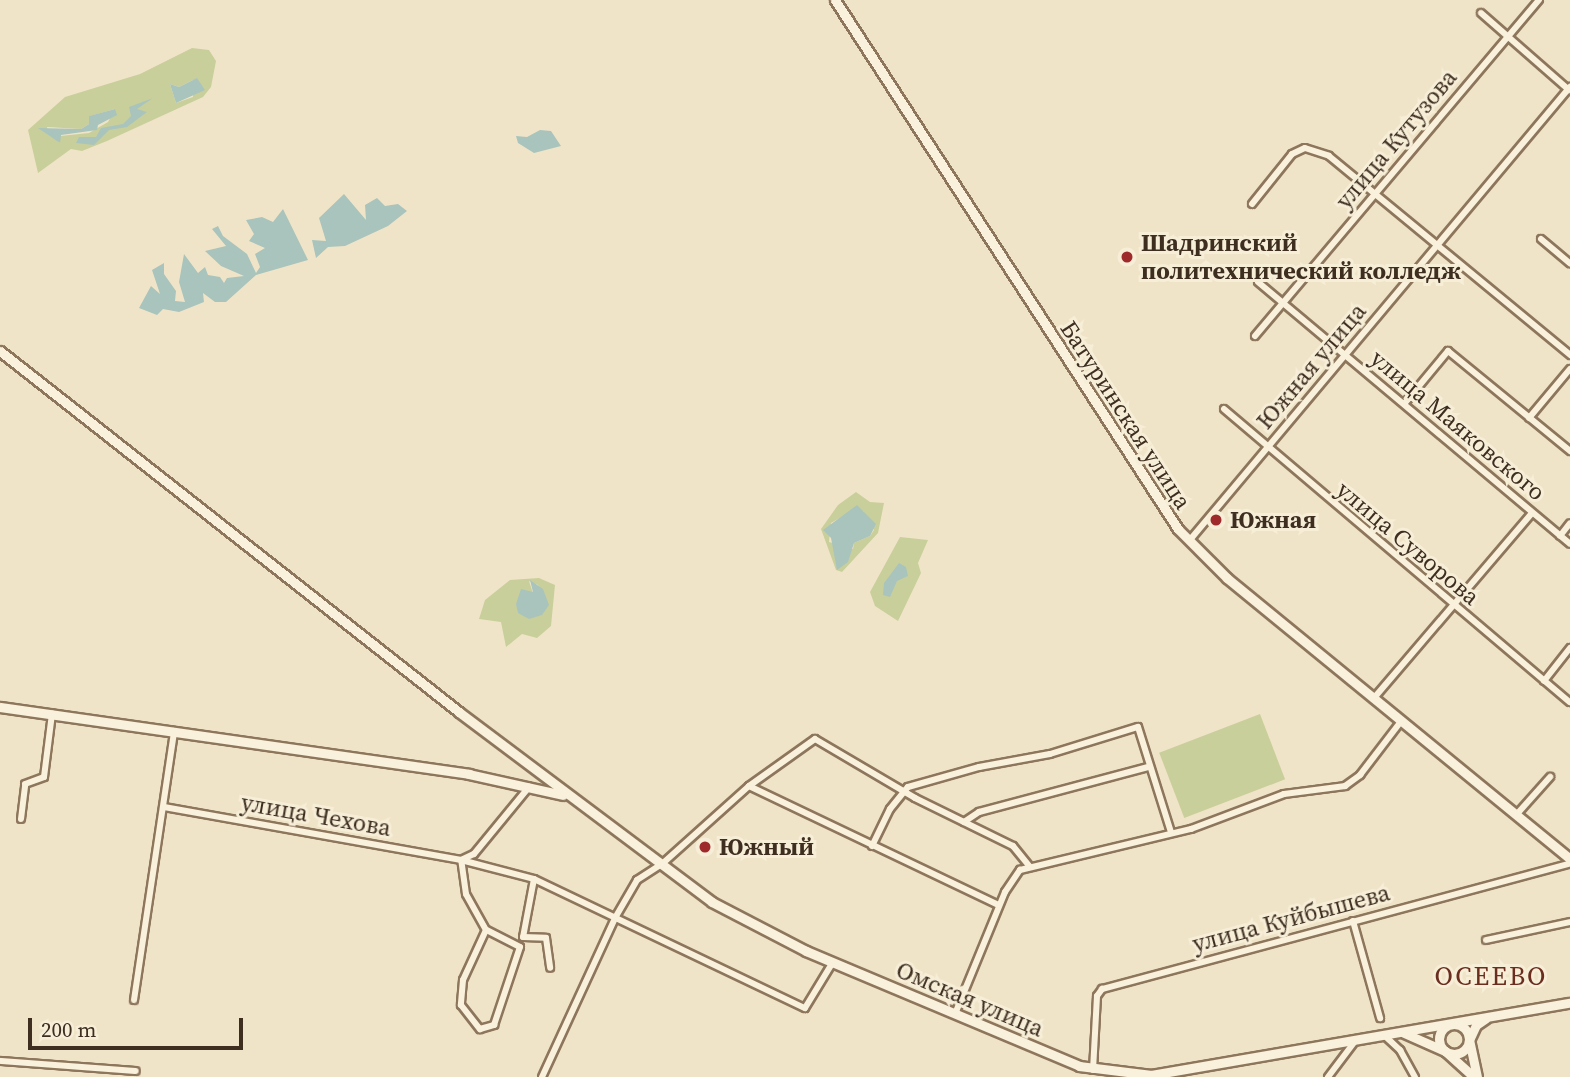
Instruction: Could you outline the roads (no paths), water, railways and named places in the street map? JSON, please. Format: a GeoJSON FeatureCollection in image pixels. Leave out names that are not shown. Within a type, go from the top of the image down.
{"type":"FeatureCollection","features":[{"type":"Feature","properties":{"kind":"street","name":"Батуринская улица"},"geometry":{"type":"LineString","coordinates":[[835,0],[1157,502],[1189,541],[1227,578],[1517,814],[1570,862]]}},
{"type":"Feature","properties":{"kind":"street","name":"улица Кутузова"},"geometry":{"type":"LineString","coordinates":[[1255,336],[1539,0]]}},
{"type":"Feature","properties":{"kind":"street"},"geometry":{"type":"LineString","coordinates":[[1481,13],[1569,89]]}},
{"type":"Feature","properties":{"kind":"street","name":"Южная улица"},"geometry":{"type":"LineString","coordinates":[[1189,541],[1569,89]]}},
{"type":"Feature","properties":{"kind":"street"},"geometry":{"type":"LineString","coordinates":[[1252,204],[1280,166],[1305,148],[1329,156],[1570,355]]}},
{"type":"Feature","properties":{"kind":"street"},"geometry":{"type":"LineString","coordinates":[[1541,239],[1570,263]]}},
{"type":"Feature","properties":{"kind":"street","name":"улица Маяковского"},"geometry":{"type":"LineString","coordinates":[[1258,282],[1570,544]]}},
{"type":"Feature","properties":{"kind":"street","name":"Омская улица"},"geometry":{"type":"LineString","coordinates":[[0,351],[569,796],[745,922],[955,1014],[1093,1070],[1151,1075],[1570,1003]]}},
{"type":"Feature","properties":{"kind":"street"},"geometry":{"type":"LineString","coordinates":[[1404,404],[1448,351],[1570,451]]}},
{"type":"Feature","properties":{"kind":"street"},"geometry":{"type":"LineString","coordinates":[[1529,418],[1570,369]]}},
{"type":"Feature","properties":{"kind":"street","name":"улица Суворова"},"geometry":{"type":"LineString","coordinates":[[1224,409],[1266,449],[1570,702]]}},
{"type":"Feature","properties":{"kind":"street"},"geometry":{"type":"LineString","coordinates":[[1374,698],[1532,513]]}},
{"type":"Feature","properties":{"kind":"street"},"geometry":{"type":"LineString","coordinates":[[1560,536],[1570,523]]}},
{"type":"Feature","properties":{"kind":"street"},"geometry":{"type":"LineString","coordinates":[[1544,681],[1570,648]]}},
{"type":"Feature","properties":{"kind":"street"},"geometry":{"type":"LineString","coordinates":[[0,707],[469,774],[569,796]]}},
{"type":"Feature","properties":{"kind":"street"},"geometry":{"type":"LineString","coordinates":[[21,819],[25,784],[44,777],[52,714]]}},
{"type":"Feature","properties":{"kind":"street"},"geometry":{"type":"LineString","coordinates":[[955,1014],[1013,877],[1029,866],[1171,832],[1284,794],[1345,786],[1360,775],[1402,720]]}},
{"type":"Feature","properties":{"kind":"street"},"geometry":{"type":"LineString","coordinates":[[872,846],[904,791],[945,776],[1050,754],[1138,727],[1148,767],[1171,832]]}},
{"type":"Feature","properties":{"kind":"street"},"geometry":{"type":"LineString","coordinates":[[134,1000],[174,731]]}},
{"type":"Feature","properties":{"kind":"street"},"geometry":{"type":"LineString","coordinates":[[542,1077],[615,918],[637,880],[662,864],[749,786],[815,739],[904,791],[1013,846],[1029,866]]}},
{"type":"Feature","properties":{"kind":"street"},"geometry":{"type":"LineString","coordinates":[[964,822],[979,812],[1148,767]]}},
{"type":"Feature","properties":{"kind":"street"},"geometry":{"type":"LineString","coordinates":[[1517,814],[1550,777]]}},
{"type":"Feature","properties":{"kind":"street"},"geometry":{"type":"LineString","coordinates":[[749,786],[999,905]]}},
{"type":"Feature","properties":{"kind":"street"},"geometry":{"type":"LineString","coordinates":[[485,930],[463,980],[461,1005],[480,1029],[494,1025],[520,947],[485,930],[466,894],[461,860],[474,855],[528,787]]}},
{"type":"Feature","properties":{"kind":"street","name":"улица Чехова"},"geometry":{"type":"LineString","coordinates":[[164,807],[461,860],[534,879],[805,1008],[834,962]]}},
{"type":"Feature","properties":{"kind":"street","name":"улица Куйбышева"},"geometry":{"type":"LineString","coordinates":[[1093,1070],[1097,996],[1102,989],[1570,862]]}},
{"type":"Feature","properties":{"kind":"street"},"geometry":{"type":"LineString","coordinates":[[534,879],[523,937],[546,938],[550,968]]}},
{"type":"Feature","properties":{"kind":"street"},"geometry":{"type":"LineString","coordinates":[[1353,921],[1380,1018]]}},
{"type":"Feature","properties":{"kind":"street"},"geometry":{"type":"LineString","coordinates":[[1486,940],[1570,922]]}},
{"type":"Feature","properties":{"kind":"street"},"geometry":{"type":"LineString","coordinates":[[1402,1032],[1445,1051],[1461,1053],[1476,1024],[1490,1017]]}},
{"type":"Feature","properties":{"kind":"street"},"geometry":{"type":"LineString","coordinates":[[1451,1023],[1465,1028],[1475,1077],[1445,1051],[1439,1037],[1451,1023]]}},
{"type":"Feature","properties":{"kind":"street"},"geometry":{"type":"LineString","coordinates":[[1384,1036],[1400,1050],[1415,1077]]}},
{"type":"Feature","properties":{"kind":"street"},"geometry":{"type":"LineString","coordinates":[[1328,1077],[1356,1040]]}},
{"type":"Feature","properties":{"kind":"street"},"geometry":{"type":"LineString","coordinates":[[0,1061],[135,1071]]}},
{"type":"Feature","properties":{"kind":"water"},"geometry":{"type":"Polygon","coordinates":[[[197,78],[205,90],[176,103],[170,84],[179,87],[197,78]]]}},
{"type":"Feature","properties":{"kind":"water"},"geometry":{"type":"Polygon","coordinates":[[[153,98],[137,109],[147,112],[127,127],[109,130],[94,145],[76,143],[79,137],[96,137],[101,128],[123,124],[131,116],[129,107],[153,98]]]}},
{"type":"Feature","properties":{"kind":"water"},"geometry":{"type":"Polygon","coordinates":[[[115,109],[117,115],[98,125],[97,130],[61,135],[60,143],[38,128],[81,129],[89,124],[89,116],[115,109]]]}},
{"type":"Feature","properties":{"kind":"water"},"geometry":{"type":"Polygon","coordinates":[[[540,130],[551,131],[561,146],[534,153],[518,143],[516,136],[527,137],[540,130]]]}},
{"type":"Feature","properties":{"kind":"water"},"geometry":{"type":"Polygon","coordinates":[[[344,194],[366,220],[365,205],[377,198],[385,206],[398,204],[407,211],[388,226],[345,246],[328,247],[316,258],[312,240],[326,241],[319,218],[344,194]]]}},
{"type":"Feature","properties":{"kind":"water"},"geometry":{"type":"Polygon","coordinates":[[[283,209],[308,260],[256,275],[226,302],[215,302],[203,293],[204,302],[179,312],[163,309],[157,315],[139,308],[151,286],[160,294],[152,270],[164,263],[164,274],[176,291],[175,301],[185,302],[179,282],[184,254],[198,273],[205,267],[208,275],[220,277],[224,283],[227,278],[244,276],[221,266],[205,251],[226,246],[212,229],[218,226],[223,236],[247,254],[256,273],[260,267],[255,254],[265,248],[249,241],[254,234],[246,220],[262,217],[273,222],[283,209]]]}},
{"type":"Feature","properties":{"kind":"water"},"geometry":{"type":"Polygon","coordinates":[[[857,505],[876,524],[870,536],[854,543],[848,562],[837,570],[831,538],[823,530],[857,505]]]}},
{"type":"Feature","properties":{"kind":"water"},"geometry":{"type":"Polygon","coordinates":[[[899,563],[906,567],[908,576],[897,581],[890,597],[883,595],[884,583],[899,563]]]}},
{"type":"Feature","properties":{"kind":"water"},"geometry":{"type":"Polygon","coordinates":[[[530,580],[543,589],[549,605],[542,615],[529,619],[518,613],[516,604],[521,589],[533,592],[530,580]]]}},
{"type":"Feature","properties":{"kind":"place","name":"Шадринский политехнический колледж"},"geometry":{"type":"Point","coordinates":[1127,257]}},
{"type":"Feature","properties":{"kind":"place","name":"Южная"},"geometry":{"type":"Point","coordinates":[1216,520]}},
{"type":"Feature","properties":{"kind":"place","name":"Южный"},"geometry":{"type":"Point","coordinates":[705,847]}},
{"type":"Feature","properties":{"kind":"district","name":"ОСЕЕВО"},"geometry":{"type":"Point","coordinates":[1491,977]}}]}
